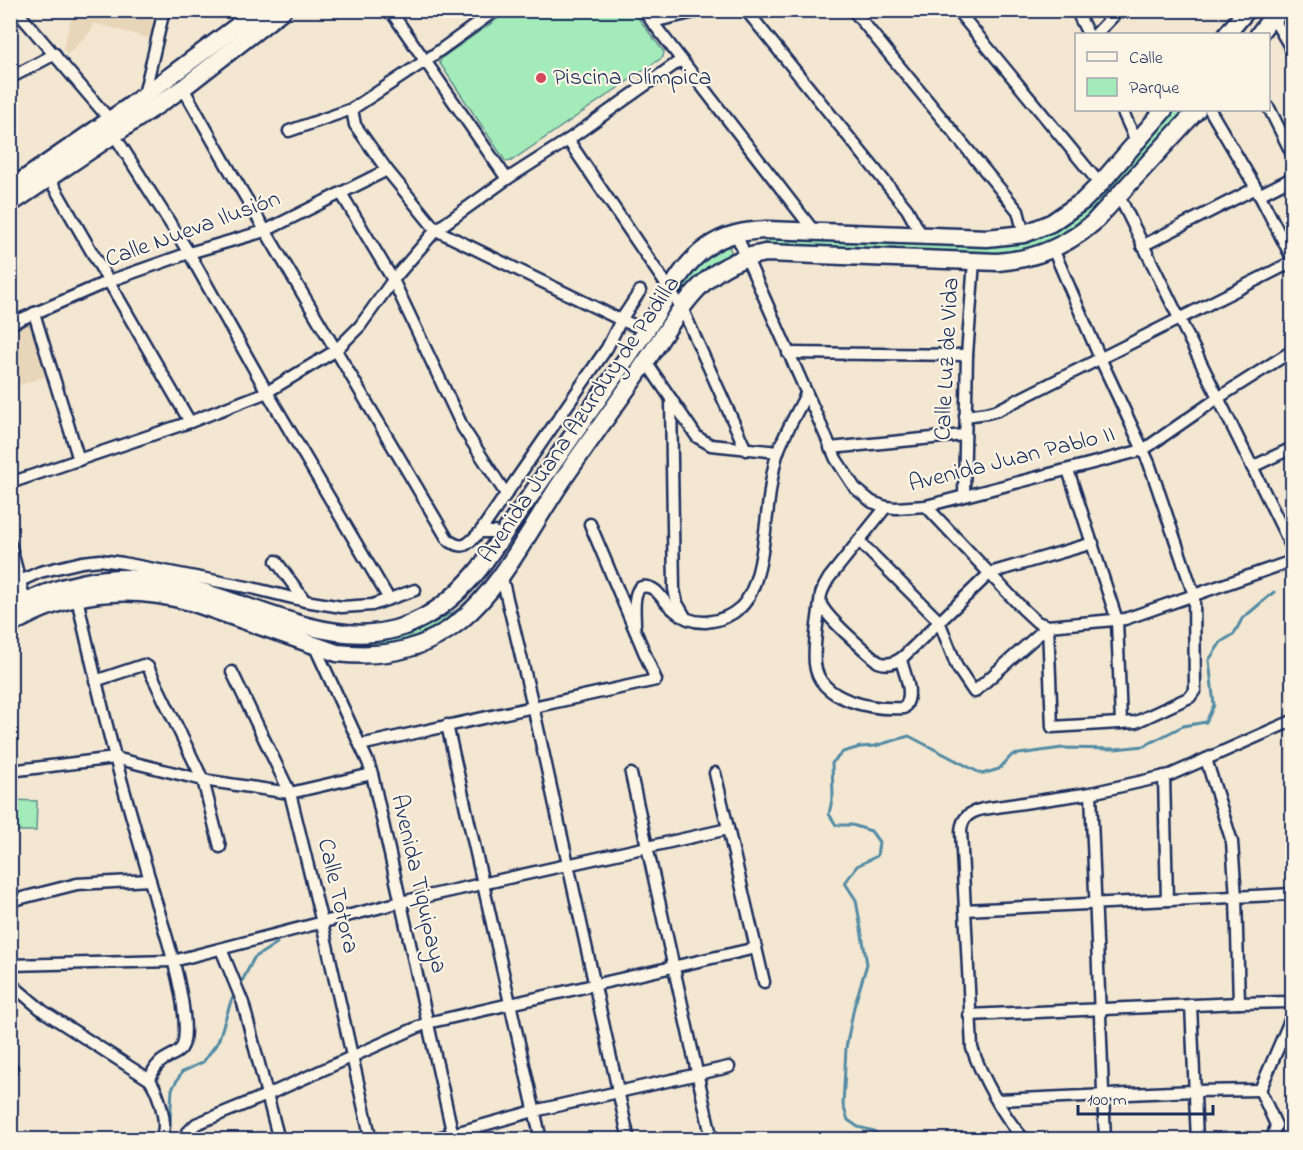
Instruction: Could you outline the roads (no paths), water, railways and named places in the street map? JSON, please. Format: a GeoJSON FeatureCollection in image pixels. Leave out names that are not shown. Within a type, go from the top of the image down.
{"type":"FeatureCollection","features":[{"type":"Feature","properties":{"kind":"highway"},"geometry":{"type":"LineString","coordinates":[[10,204],[49,178],[144,95],[259,10]]}},
{"type":"Feature","properties":{"kind":"highway"},"geometry":{"type":"LineString","coordinates":[[10,189],[111,126],[183,88],[283,10]]}},
{"type":"Feature","properties":{"kind":"highway"},"geometry":{"type":"LineString","coordinates":[[1228,33],[1247,10]]}},
{"type":"Feature","properties":{"kind":"highway"},"geometry":{"type":"LineString","coordinates":[[1260,33],[1278,15]]}},
{"type":"Feature","properties":{"kind":"highway","name":"Avenida Juana Azurduy de Padilla"},"geometry":{"type":"LineString","coordinates":[[10,625],[27,608],[67,587],[92,581],[140,579],[158,581],[219,597],[312,628],[337,633],[369,634],[399,628],[419,619],[456,594],[480,568],[688,266],[706,248],[736,234],[767,230],[987,238],[1024,234],[1063,217],[1100,184],[1163,111]]}},
{"type":"Feature","properties":{"kind":"highway","name":"Avenida Juana Azurduy de Padilla"},"geometry":{"type":"LineString","coordinates":[[10,610],[106,592],[132,591],[171,596],[337,653],[357,656],[381,654],[416,646],[458,623],[502,578],[562,482],[682,308],[705,280],[718,270],[747,256],[766,253],[974,261],[1020,260],[1053,249],[1079,235],[1119,196],[1196,111]]}},
{"type":"Feature","properties":{"kind":"highway"},"geometry":{"type":"LineString","coordinates":[[419,619],[447,612],[483,583],[502,578],[509,546],[537,499],[545,473]]}},
{"type":"Feature","properties":{"kind":"street"},"geometry":{"type":"LineString","coordinates":[[16,10],[55,54],[111,126],[189,253],[267,392],[389,599]]}},
{"type":"Feature","properties":{"kind":"street"},"geometry":{"type":"LineString","coordinates":[[144,95],[164,10]]}},
{"type":"Feature","properties":{"kind":"street"},"geometry":{"type":"LineString","coordinates":[[289,131],[352,109],[425,61],[496,10]]}},
{"type":"Feature","properties":{"kind":"street"},"geometry":{"type":"LineString","coordinates":[[643,10],[813,231]]}},
{"type":"Feature","properties":{"kind":"street"},"geometry":{"type":"LineString","coordinates":[[652,22],[704,10]]}},
{"type":"Feature","properties":{"kind":"street"},"geometry":{"type":"LineString","coordinates":[[746,10],[907,209],[922,236]]}},
{"type":"Feature","properties":{"kind":"street"},"geometry":{"type":"LineString","coordinates":[[853,10],[1018,211],[1024,234]]}},
{"type":"Feature","properties":{"kind":"street"},"geometry":{"type":"LineString","coordinates":[[957,10],[1100,184]]}},
{"type":"Feature","properties":{"kind":"street"},"geometry":{"type":"LineString","coordinates":[[1076,10],[1088,33]]}},
{"type":"Feature","properties":{"kind":"street"},"geometry":{"type":"LineString","coordinates":[[1097,33],[1119,10]]}},
{"type":"Feature","properties":{"kind":"street"},"geometry":{"type":"LineString","coordinates":[[1287,10],[1278,15],[1293,50]]}},
{"type":"Feature","properties":{"kind":"street"},"geometry":{"type":"LineString","coordinates":[[391,11],[507,179]]}},
{"type":"Feature","properties":{"kind":"street"},"geometry":{"type":"LineString","coordinates":[[10,78],[55,54]]}},
{"type":"Feature","properties":{"kind":"street"},"geometry":{"type":"LineString","coordinates":[[10,483],[190,422],[267,392],[335,351],[360,326],[393,280],[436,230],[681,60]]}},
{"type":"Feature","properties":{"kind":"street"},"geometry":{"type":"LineString","coordinates":[[183,88],[335,351],[448,540],[458,546],[465,546],[480,532],[607,348],[621,320],[640,291]]}},
{"type":"Feature","properties":{"kind":"street"},"geometry":{"type":"LineString","coordinates":[[352,109],[355,125],[387,170],[436,230],[646,330]]}},
{"type":"Feature","properties":{"kind":"street"},"geometry":{"type":"LineString","coordinates":[[1270,110],[1293,154]]}},
{"type":"Feature","properties":{"kind":"street"},"geometry":{"type":"LineString","coordinates":[[1122,111],[1136,141]]}},
{"type":"Feature","properties":{"kind":"street"},"geometry":{"type":"LineString","coordinates":[[965,416],[998,410],[1293,260],[1258,191],[1211,111]]}},
{"type":"Feature","properties":{"kind":"street"},"geometry":{"type":"LineString","coordinates":[[568,140],[682,308],[746,450]]}},
{"type":"Feature","properties":{"kind":"street","name":"Calle Nueva Ilusión"},"geometry":{"type":"LineString","coordinates":[[10,324],[110,281],[189,253],[265,231],[387,170]]}},
{"type":"Feature","properties":{"kind":"street"},"geometry":{"type":"LineString","coordinates":[[49,178],[190,422]]}},
{"type":"Feature","properties":{"kind":"street"},"geometry":{"type":"LineString","coordinates":[[1142,246],[1258,191],[1293,178]]}},
{"type":"Feature","properties":{"kind":"street"},"geometry":{"type":"LineString","coordinates":[[341,193],[393,280],[463,428],[506,494]]}},
{"type":"Feature","properties":{"kind":"street"},"geometry":{"type":"LineString","coordinates":[[1119,196],[1293,548]]}},
{"type":"Feature","properties":{"kind":"street","name":"Avenida Juan Pablo II"},"geometry":{"type":"LineString","coordinates":[[736,234],[830,448],[855,488],[872,501],[886,507],[926,506],[1143,450],[1218,398],[1293,351]]}},
{"type":"Feature","properties":{"kind":"street"},"geometry":{"type":"LineString","coordinates":[[1048,626],[1052,727],[1136,722],[1190,697],[1195,690],[1194,595],[1143,450],[1053,249]]}},
{"type":"Feature","properties":{"kind":"street","name":"Calle Luz de Vida"},"geometry":{"type":"LineString","coordinates":[[964,495],[964,435],[974,261]]}},
{"type":"Feature","properties":{"kind":"street"},"geometry":{"type":"LineString","coordinates":[[34,313],[79,460]]}},
{"type":"Feature","properties":{"kind":"street"},"geometry":{"type":"LineString","coordinates":[[788,353],[968,355]]}},
{"type":"Feature","properties":{"kind":"street"},"geometry":{"type":"LineString","coordinates":[[646,362],[697,437],[711,445],[778,452]]}},
{"type":"Feature","properties":{"kind":"street"},"geometry":{"type":"LineString","coordinates":[[635,629],[637,591],[641,587],[649,587],[655,591],[676,613],[701,623],[729,615],[742,606],[752,588],[760,561],[771,478],[778,452],[806,394]]}},
{"type":"Feature","properties":{"kind":"street"},"geometry":{"type":"LineString","coordinates":[[670,399],[674,589],[677,603],[686,618]]}},
{"type":"Feature","properties":{"kind":"street"},"geometry":{"type":"LineString","coordinates":[[830,448],[964,435]]}},
{"type":"Feature","properties":{"kind":"street"},"geometry":{"type":"LineString","coordinates":[[1252,467],[1293,448]]}},
{"type":"Feature","properties":{"kind":"street"},"geometry":{"type":"LineString","coordinates":[[1068,470],[1117,620],[1120,723]]}},
{"type":"Feature","properties":{"kind":"street"},"geometry":{"type":"LineString","coordinates":[[926,506],[1037,622],[1048,626],[1117,620],[1293,561]]}},
{"type":"Feature","properties":{"kind":"street"},"geometry":{"type":"LineString","coordinates":[[886,507],[823,587],[815,665],[819,677],[832,693],[848,701],[903,708],[909,700],[909,691],[901,660]]}},
{"type":"Feature","properties":{"kind":"street"},"geometry":{"type":"LineString","coordinates":[[360,745],[656,680],[590,524]]}},
{"type":"Feature","properties":{"kind":"street"},"geometry":{"type":"LineString","coordinates":[[480,532],[494,532],[502,537]]}},
{"type":"Feature","properties":{"kind":"street"},"geometry":{"type":"LineString","coordinates":[[858,541],[939,621],[957,667],[974,692],[1048,626]]}},
{"type":"Feature","properties":{"kind":"street"},"geometry":{"type":"LineString","coordinates":[[820,599],[825,611],[878,662],[890,664],[901,660],[990,573],[1093,543]]}},
{"type":"Feature","properties":{"kind":"street"},"geometry":{"type":"LineString","coordinates":[[10,544],[27,608]]}},
{"type":"Feature","properties":{"kind":"street"},"geometry":{"type":"LineString","coordinates":[[20,581],[40,572],[100,560],[123,562],[252,588],[305,602],[342,607],[372,605],[415,590]]}},
{"type":"Feature","properties":{"kind":"street"},"geometry":{"type":"LineString","coordinates":[[276,561],[305,602]]}},
{"type":"Feature","properties":{"kind":"street"},"geometry":{"type":"LineString","coordinates":[[502,578],[533,706],[630,1140]]}},
{"type":"Feature","properties":{"kind":"street"},"geometry":{"type":"LineString","coordinates":[[77,598],[95,681],[173,962],[184,1020],[183,1044],[179,1050],[158,1063],[153,1069],[150,1080]]}},
{"type":"Feature","properties":{"kind":"street","name":"Avenida Tiquipaya"},"geometry":{"type":"LineString","coordinates":[[315,647],[372,774],[453,1136]]}},
{"type":"Feature","properties":{"kind":"street"},"geometry":{"type":"LineString","coordinates":[[95,681],[143,665],[148,667],[203,780],[220,848]]}},
{"type":"Feature","properties":{"kind":"street","name":"Calle Totora"},"geometry":{"type":"LineString","coordinates":[[232,672],[290,793],[371,1140]]}},
{"type":"Feature","properties":{"kind":"street"},"geometry":{"type":"LineString","coordinates":[[1025,1140],[1016,1130],[978,1066],[972,1048],[961,831],[964,819],[969,814],[983,809],[1091,793],[1164,776],[1293,721]]}},
{"type":"Feature","properties":{"kind":"street"},"geometry":{"type":"LineString","coordinates":[[447,725],[541,1140]]}},
{"type":"Feature","properties":{"kind":"street"},"geometry":{"type":"LineString","coordinates":[[10,771],[116,758],[203,780],[290,793],[372,774]]}},
{"type":"Feature","properties":{"kind":"street"},"geometry":{"type":"LineString","coordinates":[[1206,759],[1232,842],[1239,1003]]}},
{"type":"Feature","properties":{"kind":"street"},"geometry":{"type":"LineString","coordinates":[[715,773],[764,982]]}},
{"type":"Feature","properties":{"kind":"street"},"geometry":{"type":"LineString","coordinates":[[631,774],[712,1140]]}},
{"type":"Feature","properties":{"kind":"street"},"geometry":{"type":"LineString","coordinates":[[1164,776],[1167,900]]}},
{"type":"Feature","properties":{"kind":"street"},"geometry":{"type":"LineString","coordinates":[[1091,793],[1105,1140]]}},
{"type":"Feature","properties":{"kind":"street"},"geometry":{"type":"LineString","coordinates":[[10,965],[173,962],[401,902],[728,829]]}},
{"type":"Feature","properties":{"kind":"street"},"geometry":{"type":"LineString","coordinates":[[10,901],[77,884],[150,880]]}},
{"type":"Feature","properties":{"kind":"street"},"geometry":{"type":"LineString","coordinates":[[965,910],[1293,894]]}},
{"type":"Feature","properties":{"kind":"street"},"geometry":{"type":"LineString","coordinates":[[185,1140],[187,1133],[195,1124],[267,1095],[427,1023],[756,948]]}},
{"type":"Feature","properties":{"kind":"street"},"geometry":{"type":"LineString","coordinates":[[221,949],[243,1003],[279,1140]]}},
{"type":"Feature","properties":{"kind":"street"},"geometry":{"type":"LineString","coordinates":[[10,983],[43,1011],[150,1080],[157,1091],[165,1125],[164,1136],[159,1140]]}},
{"type":"Feature","properties":{"kind":"street"},"geometry":{"type":"LineString","coordinates":[[969,1015],[1293,1002]]}},
{"type":"Feature","properties":{"kind":"street"},"geometry":{"type":"LineString","coordinates":[[1191,1005],[1197,1140]]}},
{"type":"Feature","properties":{"kind":"street"},"geometry":{"type":"LineString","coordinates":[[1272,1140],[1276,1125],[1260,1090],[1293,1016]]}},
{"type":"Feature","properties":{"kind":"street"},"geometry":{"type":"LineString","coordinates":[[430,1140],[453,1136],[534,1111],[729,1067]]}},
{"type":"Feature","properties":{"kind":"street"},"geometry":{"type":"LineString","coordinates":[[998,1100],[1260,1090]]}},
{"type":"Feature","properties":{"kind":"waterway"},"geometry":{"type":"LineString","coordinates":[[883,1140],[874,1131],[858,1127],[848,1120],[843,1105],[846,1048],[854,1007],[867,964],[856,900],[845,883],[857,866],[877,856],[879,842],[871,831],[852,825],[836,825],[829,814],[833,795],[832,763],[843,752],[909,736],[982,774],[999,769],[1012,755],[1062,748],[1115,749],[1144,746],[1183,726],[1206,722],[1214,705],[1209,660],[1221,642],[1234,634],[1242,619],[1274,592]]}},
{"type":"Feature","properties":{"kind":"waterway"},"geometry":{"type":"LineString","coordinates":[[240,985],[254,958],[277,943]]}},
{"type":"Feature","properties":{"kind":"waterway"},"geometry":{"type":"LineString","coordinates":[[169,1140],[172,1089],[182,1072],[203,1062],[218,1042],[235,994]]}},
{"type":"Feature","properties":{"kind":"place","name":"Piscina Olímpica"},"geometry":{"type":"Point","coordinates":[541,78]}}]}
